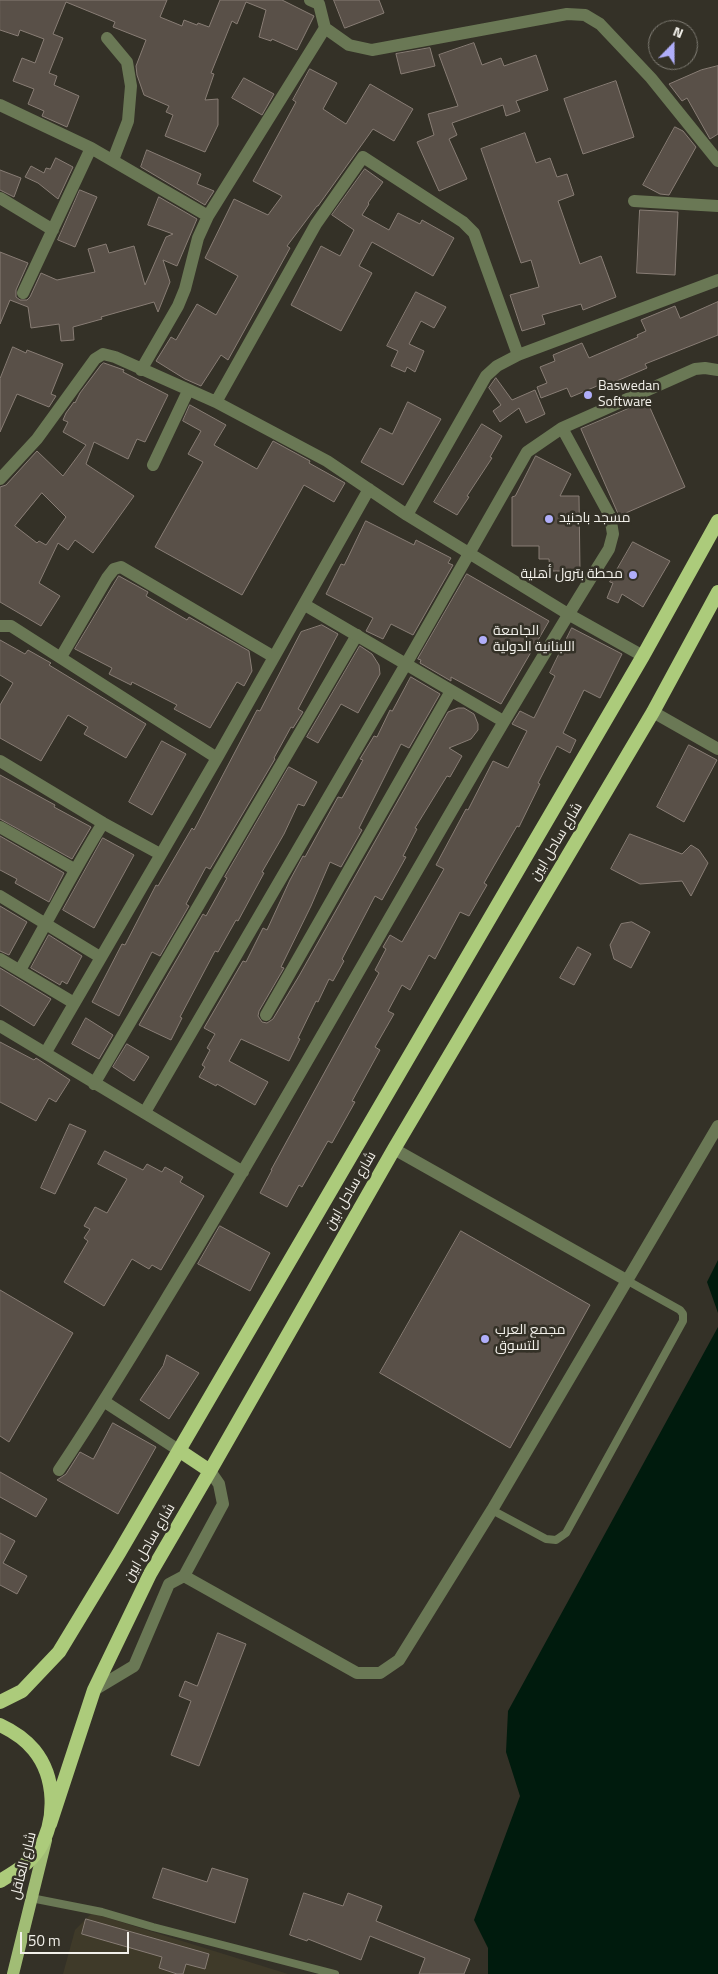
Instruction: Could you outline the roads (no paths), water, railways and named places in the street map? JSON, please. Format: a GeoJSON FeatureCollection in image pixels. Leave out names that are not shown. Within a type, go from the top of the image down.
{"type":"FeatureCollection","features":[{"type":"Feature","properties":{"kind":"highway","name":"شارع ساحل ابين"},"geometry":{"type":"LineString","coordinates":[[0,1702],[22,1691],[58,1652],[180,1451],[643,656],[718,521]]}},
{"type":"Feature","properties":{"kind":"highway","name":"شارع ساحل ابين"},"geometry":{"type":"LineString","coordinates":[[50,1824],[94,1690],[150,1574],[394,1149],[653,712],[718,592]]}},
{"type":"Feature","properties":{"kind":"highway"},"geometry":{"type":"LineString","coordinates":[[180,1451],[210,1471]]}},
{"type":"Feature","properties":{"kind":"highway"},"geometry":{"type":"LineString","coordinates":[[0,1725],[16,1732],[34,1750],[47,1773],[52,1798],[50,1824],[38,1849],[20,1870],[0,1880]]}},
{"type":"Feature","properties":{"kind":"main road","name":"شارع العاقل"},"geometry":{"type":"LineString","coordinates":[[13,1972],[50,1824]]}},
{"type":"Feature","properties":{"kind":"main road"},"geometry":{"type":"LineString","coordinates":[[0,1971],[13,1972]]}},
{"type":"Feature","properties":{"kind":"street"},"geometry":{"type":"LineString","coordinates":[[316,1],[325,28],[349,45],[372,50],[567,14],[585,15],[600,24],[651,78],[718,161]]}},
{"type":"Feature","properties":{"kind":"street"},"geometry":{"type":"LineString","coordinates":[[141,370],[178,306],[185,289],[198,238],[208,216],[325,28]]}},
{"type":"Feature","properties":{"kind":"street"},"geometry":{"type":"LineString","coordinates":[[107,38],[127,62],[131,86],[128,121],[112,160]]}},
{"type":"Feature","properties":{"kind":"street"},"geometry":{"type":"LineString","coordinates":[[0,105],[91,148],[208,216]]}},
{"type":"Feature","properties":{"kind":"street"},"geometry":{"type":"LineString","coordinates":[[23,293],[91,148]]}},
{"type":"Feature","properties":{"kind":"street"},"geometry":{"type":"LineString","coordinates":[[216,402],[316,224],[363,157],[463,222],[474,233],[518,355]]}},
{"type":"Feature","properties":{"kind":"street"},"geometry":{"type":"LineString","coordinates":[[0,198],[53,230]]}},
{"type":"Feature","properties":{"kind":"street"},"geometry":{"type":"LineString","coordinates":[[634,201],[718,206]]}},
{"type":"Feature","properties":{"kind":"street"},"geometry":{"type":"LineString","coordinates":[[407,515],[486,376],[497,366],[518,355],[718,280]]}},
{"type":"Feature","properties":{"kind":"street"},"geometry":{"type":"LineString","coordinates":[[0,479],[38,439],[94,359],[103,354],[114,357],[216,402],[327,461],[407,515],[568,614],[643,656]]}},
{"type":"Feature","properties":{"kind":"street"},"geometry":{"type":"LineString","coordinates":[[145,1112],[527,452],[562,428],[695,369],[718,370]]}},
{"type":"Feature","properties":{"kind":"street"},"geometry":{"type":"LineString","coordinates":[[153,465],[188,391]]}},
{"type":"Feature","properties":{"kind":"street"},"geometry":{"type":"LineString","coordinates":[[59,1470],[105,1402],[243,1172],[503,721],[609,548],[613,534],[610,516],[562,428]]}},
{"type":"Feature","properties":{"kind":"street"},"geometry":{"type":"LineString","coordinates":[[46,1052],[217,758],[370,489]]}},
{"type":"Feature","properties":{"kind":"street"},"geometry":{"type":"LineString","coordinates":[[61,657],[107,578],[114,569],[121,567],[274,657]]}},
{"type":"Feature","properties":{"kind":"street"},"geometry":{"type":"LineString","coordinates":[[305,605],[503,721]]}},
{"type":"Feature","properties":{"kind":"street"},"geometry":{"type":"LineString","coordinates":[[0,626],[11,626],[217,758]]}},
{"type":"Feature","properties":{"kind":"street"},"geometry":{"type":"LineString","coordinates":[[94,1084],[357,635]]}},
{"type":"Feature","properties":{"kind":"street"},"geometry":{"type":"LineString","coordinates":[[266,1015],[452,691]]}},
{"type":"Feature","properties":{"kind":"street"},"geometry":{"type":"LineString","coordinates":[[653,712],[718,749]]}},
{"type":"Feature","properties":{"kind":"street"},"geometry":{"type":"LineString","coordinates":[[0,761],[160,854]]}},
{"type":"Feature","properties":{"kind":"street"},"geometry":{"type":"LineString","coordinates":[[20,970],[74,869],[103,822]]}},
{"type":"Feature","properties":{"kind":"street"},"geometry":{"type":"LineString","coordinates":[[0,826],[74,869]]}},
{"type":"Feature","properties":{"kind":"street"},"geometry":{"type":"LineString","coordinates":[[0,896],[100,957]]}},
{"type":"Feature","properties":{"kind":"street"},"geometry":{"type":"LineString","coordinates":[[0,958],[74,1004]]}},
{"type":"Feature","properties":{"kind":"street"},"geometry":{"type":"LineString","coordinates":[[0,1026],[243,1172]]}},
{"type":"Feature","properties":{"kind":"street"},"geometry":{"type":"LineString","coordinates":[[184,1576],[357,1673],[380,1673],[399,1660],[492,1510],[718,1126]]}},
{"type":"Feature","properties":{"kind":"street"},"geometry":{"type":"LineString","coordinates":[[394,1149],[628,1281]]}},
{"type":"Feature","properties":{"kind":"street"},"geometry":{"type":"LineString","coordinates":[[105,1402],[180,1451]]}},
{"type":"Feature","properties":{"kind":"street"},"geometry":{"type":"LineString","coordinates":[[94,1690],[134,1666],[170,1584],[184,1576],[223,1504],[219,1484],[210,1471]]}},
{"type":"Feature","properties":{"kind":"lane"},"geometry":{"type":"LineString","coordinates":[[492,1510],[546,1540],[556,1540],[566,1533],[683,1321],[683,1314],[680,1310],[628,1281]]}},
{"type":"Feature","properties":{"kind":"lane"},"geometry":{"type":"LineString","coordinates":[[31,1898],[102,1912],[335,1974]]}},
{"type":"Feature","properties":{"kind":"place","name":"Baswedan Software"},"geometry":{"type":"Point","coordinates":[588,395]}},
{"type":"Feature","properties":{"kind":"place","name":"مسجد باجنيد"},"geometry":{"type":"Point","coordinates":[549,519]}},
{"type":"Feature","properties":{"kind":"place","name":"محطة بترول أهلية"},"geometry":{"type":"Point","coordinates":[633,575]}},
{"type":"Feature","properties":{"kind":"place","name":"الجامعة اللبنانية الدولية"},"geometry":{"type":"Point","coordinates":[483,640]}},
{"type":"Feature","properties":{"kind":"place","name":"مجمع العرب للتسوق"},"geometry":{"type":"Point","coordinates":[485,1339]}}]}
